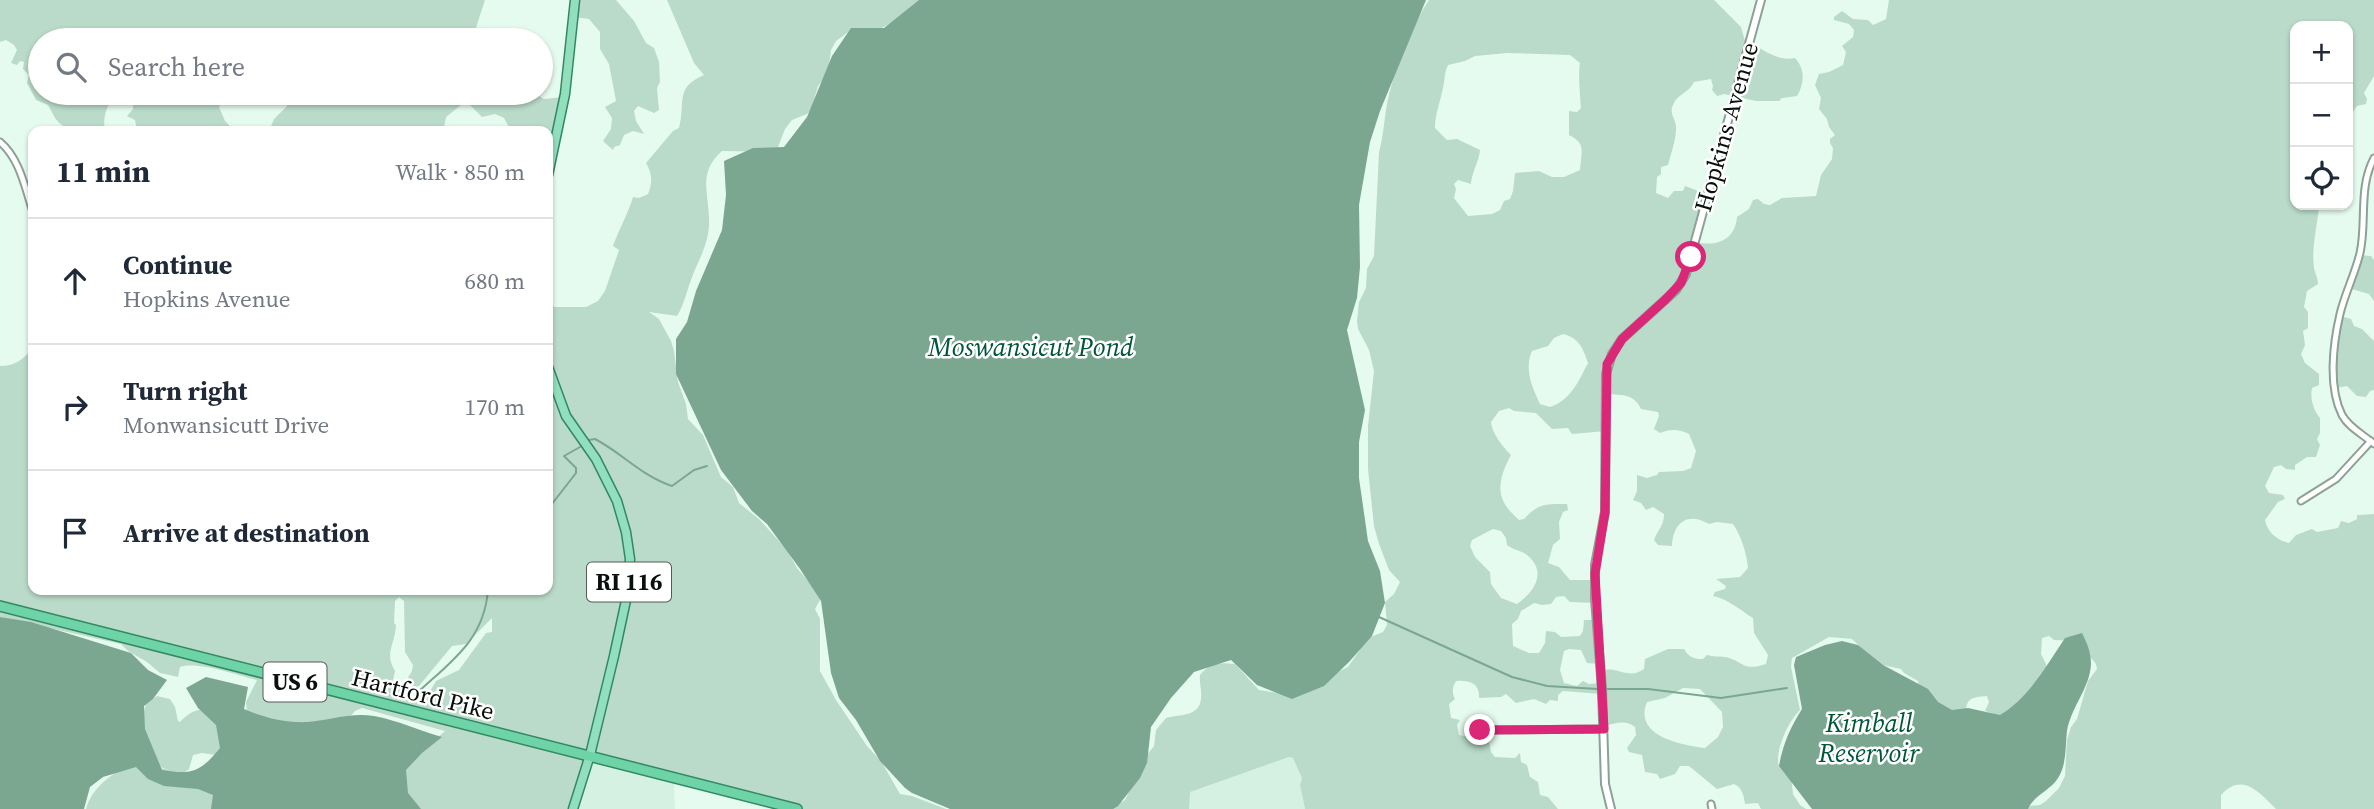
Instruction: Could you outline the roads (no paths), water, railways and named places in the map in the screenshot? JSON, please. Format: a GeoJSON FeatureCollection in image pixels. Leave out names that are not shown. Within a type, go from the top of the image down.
{"type":"FeatureCollection","features":[{"type":"Feature","properties":{"kind":"highway","name":"Hartford Pike"},"geometry":{"type":"LineString","coordinates":[[0,606],[797,809]]}},
{"type":"Feature","properties":{"kind":"main road"},"geometry":{"type":"LineString","coordinates":[[553,150],[565,94],[575,0]]}},
{"type":"Feature","properties":{"kind":"main road","name":"RI 116"},"geometry":{"type":"LineString","coordinates":[[553,381],[566,416],[596,459],[617,500],[626,531],[630,559],[628,592],[590,755],[573,809]]}},
{"type":"Feature","properties":{"kind":"street","name":"Hopkins Avenue"},"geometry":{"type":"LineString","coordinates":[[1611,809],[1605,784],[1595,574],[1605,512],[1607,364],[1622,339],[1676,290],[1686,274],[1761,0]]}},
{"type":"Feature","properties":{"kind":"street"},"geometry":{"type":"LineString","coordinates":[[0,142],[14,157],[28,198]]}},
{"type":"Feature","properties":{"kind":"street"},"geometry":{"type":"LineString","coordinates":[[2301,501],[2336,479],[2372,442],[2353,428],[2343,416],[2336,389],[2335,358],[2340,314],[2360,253],[2365,184],[2374,158]]}},
{"type":"Feature","properties":{"kind":"street"},"geometry":{"type":"LineString","coordinates":[[1480,730],[1604,729]]}},
{"type":"Feature","properties":{"kind":"water","name":"Moswansicut Pond"},"geometry":{"type":"Polygon","coordinates":[[[919,0],[1426,0],[1370,142],[1359,205],[1360,267],[1357,298],[1347,330],[1365,410],[1359,442],[1359,478],[1368,541],[1380,571],[1385,603],[1372,636],[1349,662],[1324,686],[1292,699],[1257,685],[1231,660],[1194,672],[1171,698],[1151,727],[1147,763],[1140,778],[1113,809],[950,809],[905,788],[880,761],[856,720],[839,698],[831,673],[821,601],[767,524],[752,511],[721,470],[676,374],[676,339],[687,322],[696,291],[722,230],[726,195],[724,161],[753,148],[784,147],[807,117],[832,56],[851,28],[884,28],[919,0]]]}},
{"type":"Feature","properties":{"kind":"water"},"geometry":{"type":"Polygon","coordinates":[[[0,617],[31,622],[131,653],[148,670],[167,680],[153,699],[144,706],[145,729],[162,770],[195,770],[220,748],[216,725],[198,708],[186,688],[206,677],[248,687],[244,709],[267,717],[308,722],[349,716],[374,716],[442,737],[406,770],[408,793],[421,809],[211,809],[213,795],[198,789],[164,786],[148,779],[136,767],[103,777],[90,787],[84,809],[0,809],[0,617]]]}},
{"type":"Feature","properties":{"kind":"water","name":"Kimball Reservoir"},"geometry":{"type":"Polygon","coordinates":[[[2082,633],[2090,656],[2090,673],[2069,722],[2063,767],[2055,782],[2034,800],[2028,809],[1812,809],[1779,766],[1787,736],[1802,709],[1794,665],[1796,657],[1842,641],[1858,645],[1883,665],[1928,689],[1938,702],[1952,710],[1968,708],[2000,715],[2028,691],[2065,638],[2082,633]]]}},
{"type":"Feature","properties":{"kind":"waterway"},"geometry":{"type":"LineString","coordinates":[[589,440],[595,439],[642,471],[672,486],[694,470],[707,466]]}},
{"type":"Feature","properties":{"kind":"waterway"},"geometry":{"type":"LineString","coordinates":[[553,503],[576,473],[576,468],[564,456],[580,447]]}},
{"type":"Feature","properties":{"kind":"waterway"},"geometry":{"type":"LineString","coordinates":[[415,699],[416,694],[453,660],[472,637],[480,623],[487,595]]}},
{"type":"Feature","properties":{"kind":"waterway"},"geometry":{"type":"LineString","coordinates":[[1379,617],[1512,677],[1547,686],[1598,689]]}},
{"type":"Feature","properties":{"kind":"waterway"},"geometry":{"type":"LineString","coordinates":[[1605,689],[1648,689],[1721,698],[1787,688]]}}]}
